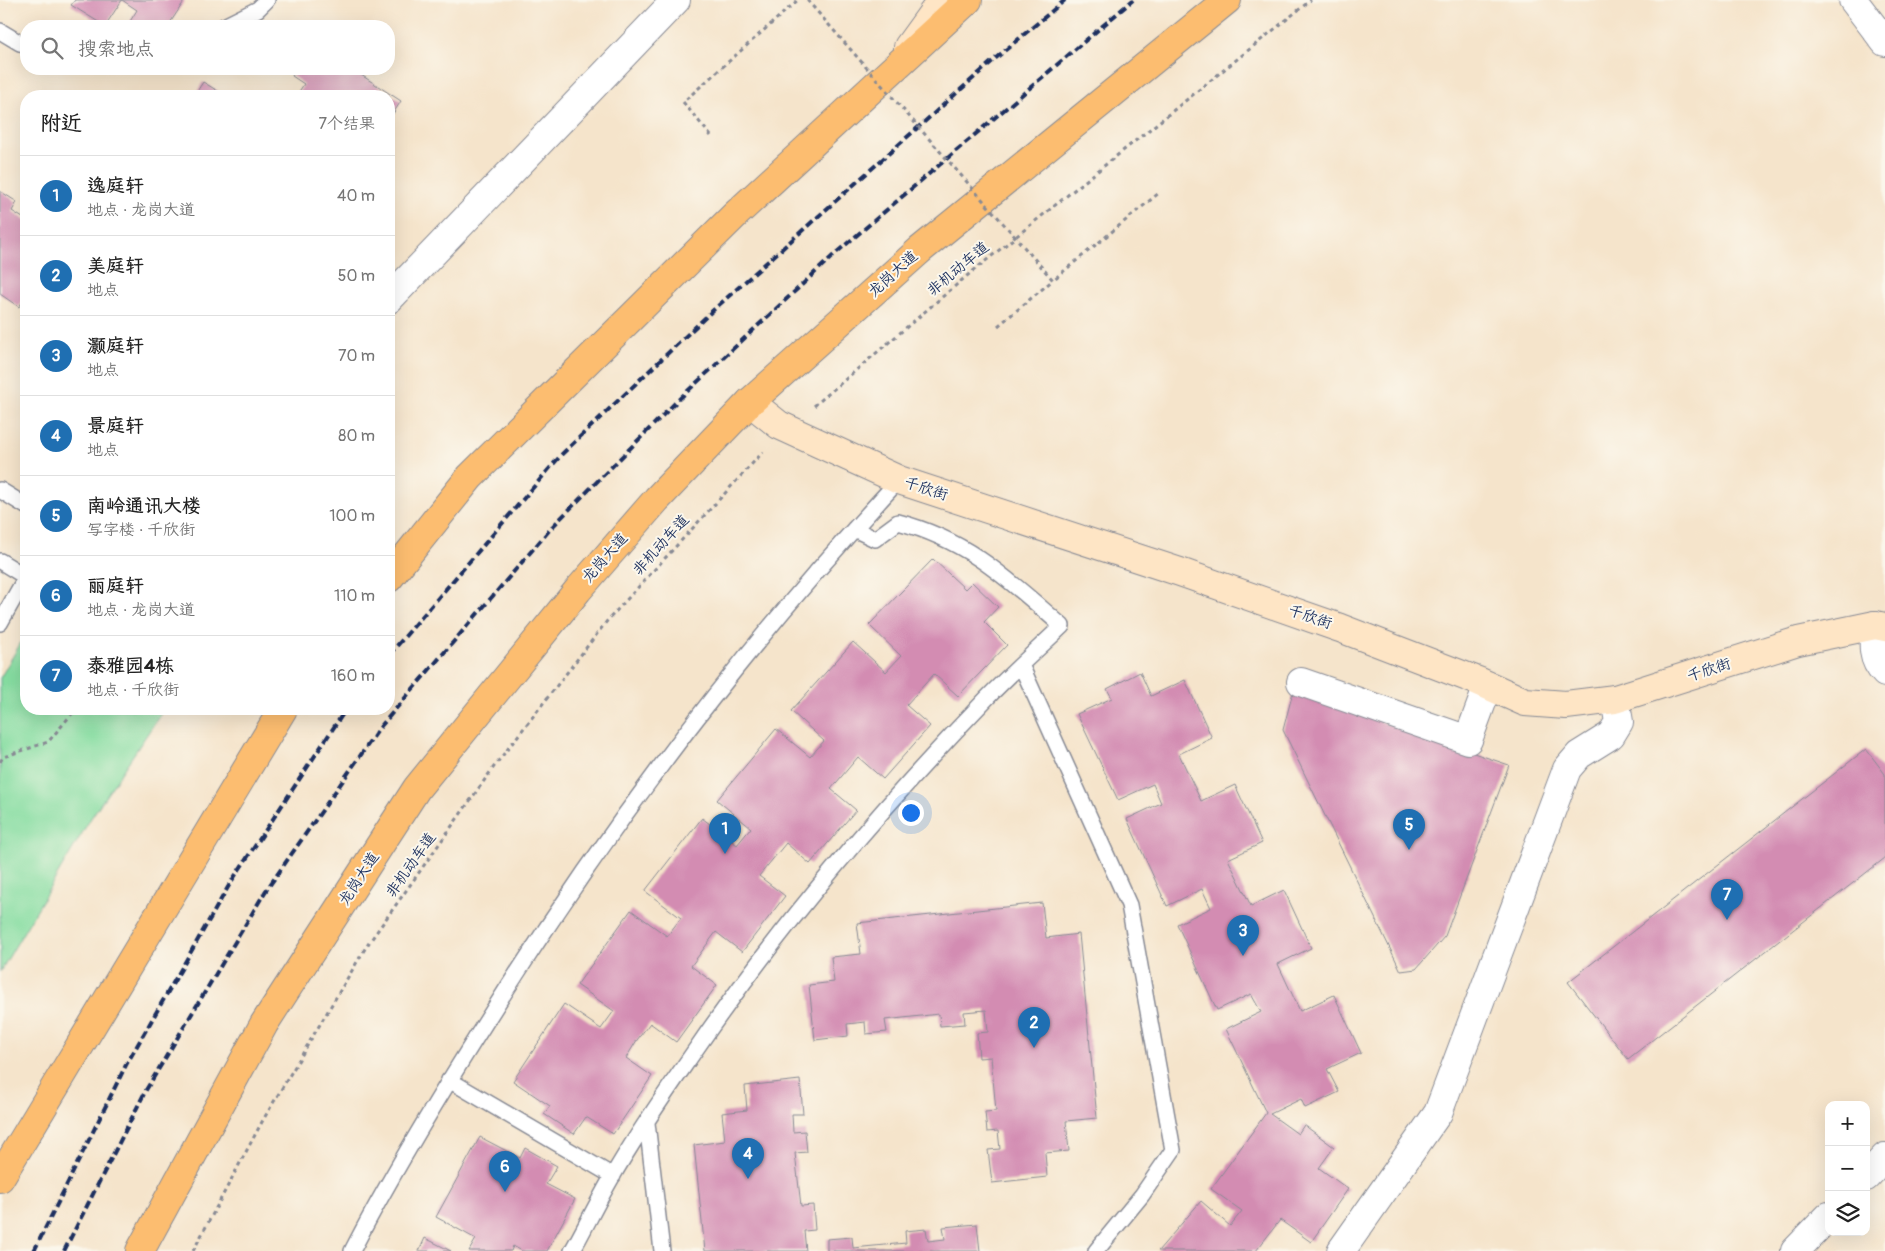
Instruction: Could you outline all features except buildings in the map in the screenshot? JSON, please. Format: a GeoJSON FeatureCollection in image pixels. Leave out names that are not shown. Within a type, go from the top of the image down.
{"type":"FeatureCollection","features":[{"type":"Feature","properties":{"kind":"highway"},"geometry":{"type":"LineString","coordinates":[[395,571],[470,478],[736,214],[968,0]]}},
{"type":"Feature","properties":{"kind":"highway","name":"龙岗大道"},"geometry":{"type":"LineString","coordinates":[[140,1251],[264,1024],[418,788],[578,590],[657,499],[750,402],[920,250],[1227,0]]}},
{"type":"Feature","properties":{"kind":"highway"},"geometry":{"type":"LineString","coordinates":[[0,1178],[279,715]]}},
{"type":"Feature","properties":{"kind":"street"},"geometry":{"type":"LineString","coordinates":[[395,292],[676,0]]}},
{"type":"Feature","properties":{"kind":"street"},"geometry":{"type":"LineString","coordinates":[[890,72],[942,0]]}},
{"type":"Feature","properties":{"kind":"street"},"geometry":{"type":"LineString","coordinates":[[1853,0],[1885,42]]}},
{"type":"Feature","properties":{"kind":"street","name":"千欣街"},"geometry":{"type":"LineString","coordinates":[[750,402],[779,425],[899,480],[1180,572],[1340,628],[1525,702],[1566,706],[1615,699],[1798,641],[1880,626]]}},
{"type":"Feature","properties":{"kind":"street"},"geometry":{"type":"LineString","coordinates":[[1880,626],[1872,650],[1878,666],[1885,673]]}},
{"type":"Feature","properties":{"kind":"street"},"geometry":{"type":"LineString","coordinates":[[1301,682],[1468,740],[1488,686]]}},
{"type":"Feature","properties":{"kind":"street"},"geometry":{"type":"LineString","coordinates":[[1341,1251],[1438,1113],[1567,769],[1579,755],[1611,735],[1618,722],[1615,699]]}},
{"type":"Feature","properties":{"kind":"street"},"geometry":{"type":"LineString","coordinates":[[1870,1173],[1885,1157]]}},
{"type":"Feature","properties":{"kind":"street"},"geometry":{"type":"LineString","coordinates":[[1795,1251],[1825,1220]]}},
{"type":"Feature","properties":{"kind":"lane"},"geometry":{"type":"LineString","coordinates":[[236,20],[258,9],[268,0]]}},
{"type":"Feature","properties":{"kind":"lane"},"geometry":{"type":"LineString","coordinates":[[0,30],[20,43]]}},
{"type":"Feature","properties":{"kind":"lane"},"geometry":{"type":"LineString","coordinates":[[352,1251],[449,1080],[540,935],[638,795],[744,660],[854,529],[899,480]]}},
{"type":"Feature","properties":{"kind":"lane"},"geometry":{"type":"LineString","coordinates":[[0,490],[20,502]]}},
{"type":"Feature","properties":{"kind":"lane"},"geometry":{"type":"LineString","coordinates":[[572,1251],[613,1176],[724,1007],[803,905],[849,848],[918,771],[988,697],[1062,626],[1000,572],[975,554],[922,528],[898,522],[875,538],[854,529]]}},
{"type":"Feature","properties":{"kind":"lane"},"geometry":{"type":"LineString","coordinates":[[0,561],[20,573]]}},
{"type":"Feature","properties":{"kind":"lane"},"geometry":{"type":"LineString","coordinates":[[0,623],[20,588]]}},
{"type":"Feature","properties":{"kind":"lane"},"geometry":{"type":"LineString","coordinates":[[1021,665],[1129,905],[1173,1150],[1142,1195],[1096,1251]]}},
{"type":"Feature","properties":{"kind":"lane"},"geometry":{"type":"LineString","coordinates":[[449,1080],[613,1176]]}},
{"type":"Feature","properties":{"kind":"lane"},"geometry":{"type":"LineString","coordinates":[[647,1123],[662,1251]]}},
{"type":"Feature","properties":{"kind":"path"},"geometry":{"type":"LineString","coordinates":[[711,136],[683,102],[798,0]]}},
{"type":"Feature","properties":{"kind":"path"},"geometry":{"type":"LineString","coordinates":[[807,0],[1052,280]]}},
{"type":"Feature","properties":{"kind":"path","name":"非机动车道"},"geometry":{"type":"LineString","coordinates":[[193,1251],[262,1120],[366,947],[496,764],[608,621],[752,462],[787,429],[968,275],[1311,0]]}},
{"type":"Feature","properties":{"kind":"path"},"geometry":{"type":"LineString","coordinates":[[998,326],[1159,194]]}},
{"type":"Feature","properties":{"kind":"path"},"geometry":{"type":"LineString","coordinates":[[0,762],[3,757],[48,742],[71,715]]}},
{"type":"Feature","properties":{"kind":"green space"},"geometry":{"type":"Polygon","coordinates":[[[20,644],[20,715],[160,715],[91,818],[0,972],[0,678],[20,644]]]}},
{"type":"Feature","properties":{"kind":"railway"},"geometry":{"type":"LineString","coordinates":[[395,648],[562,454],[711,312],[996,58],[1065,0]]}},
{"type":"Feature","properties":{"kind":"railway"},"geometry":{"type":"LineString","coordinates":[[395,710],[553,526],[678,400],[836,253],[1133,0]]}},
{"type":"Feature","properties":{"kind":"railway"},"geometry":{"type":"LineString","coordinates":[[34,1251],[126,1065],[231,882],[342,715]]}},
{"type":"Feature","properties":{"kind":"railway"},"geometry":{"type":"LineString","coordinates":[[64,1251],[146,1090],[265,892],[390,715]]}},
{"type":"Feature","properties":{"kind":"place","name":"南岭通讯大楼"},"geometry":{"type":"Point","coordinates":[1409,850]}},
{"type":"Feature","properties":{"kind":"place","name":"逸庭轩"},"geometry":{"type":"Point","coordinates":[725,854]}},
{"type":"Feature","properties":{"kind":"place","name":"泰雅园4栋"},"geometry":{"type":"Point","coordinates":[1727,920]}},
{"type":"Feature","properties":{"kind":"place","name":"灏庭轩"},"geometry":{"type":"Point","coordinates":[1243,956]}},
{"type":"Feature","properties":{"kind":"place","name":"美庭轩"},"geometry":{"type":"Point","coordinates":[1034,1048]}},
{"type":"Feature","properties":{"kind":"place","name":"景庭轩"},"geometry":{"type":"Point","coordinates":[748,1179]}},
{"type":"Feature","properties":{"kind":"place","name":"丽庭轩"},"geometry":{"type":"Point","coordinates":[505,1192]}}]}
